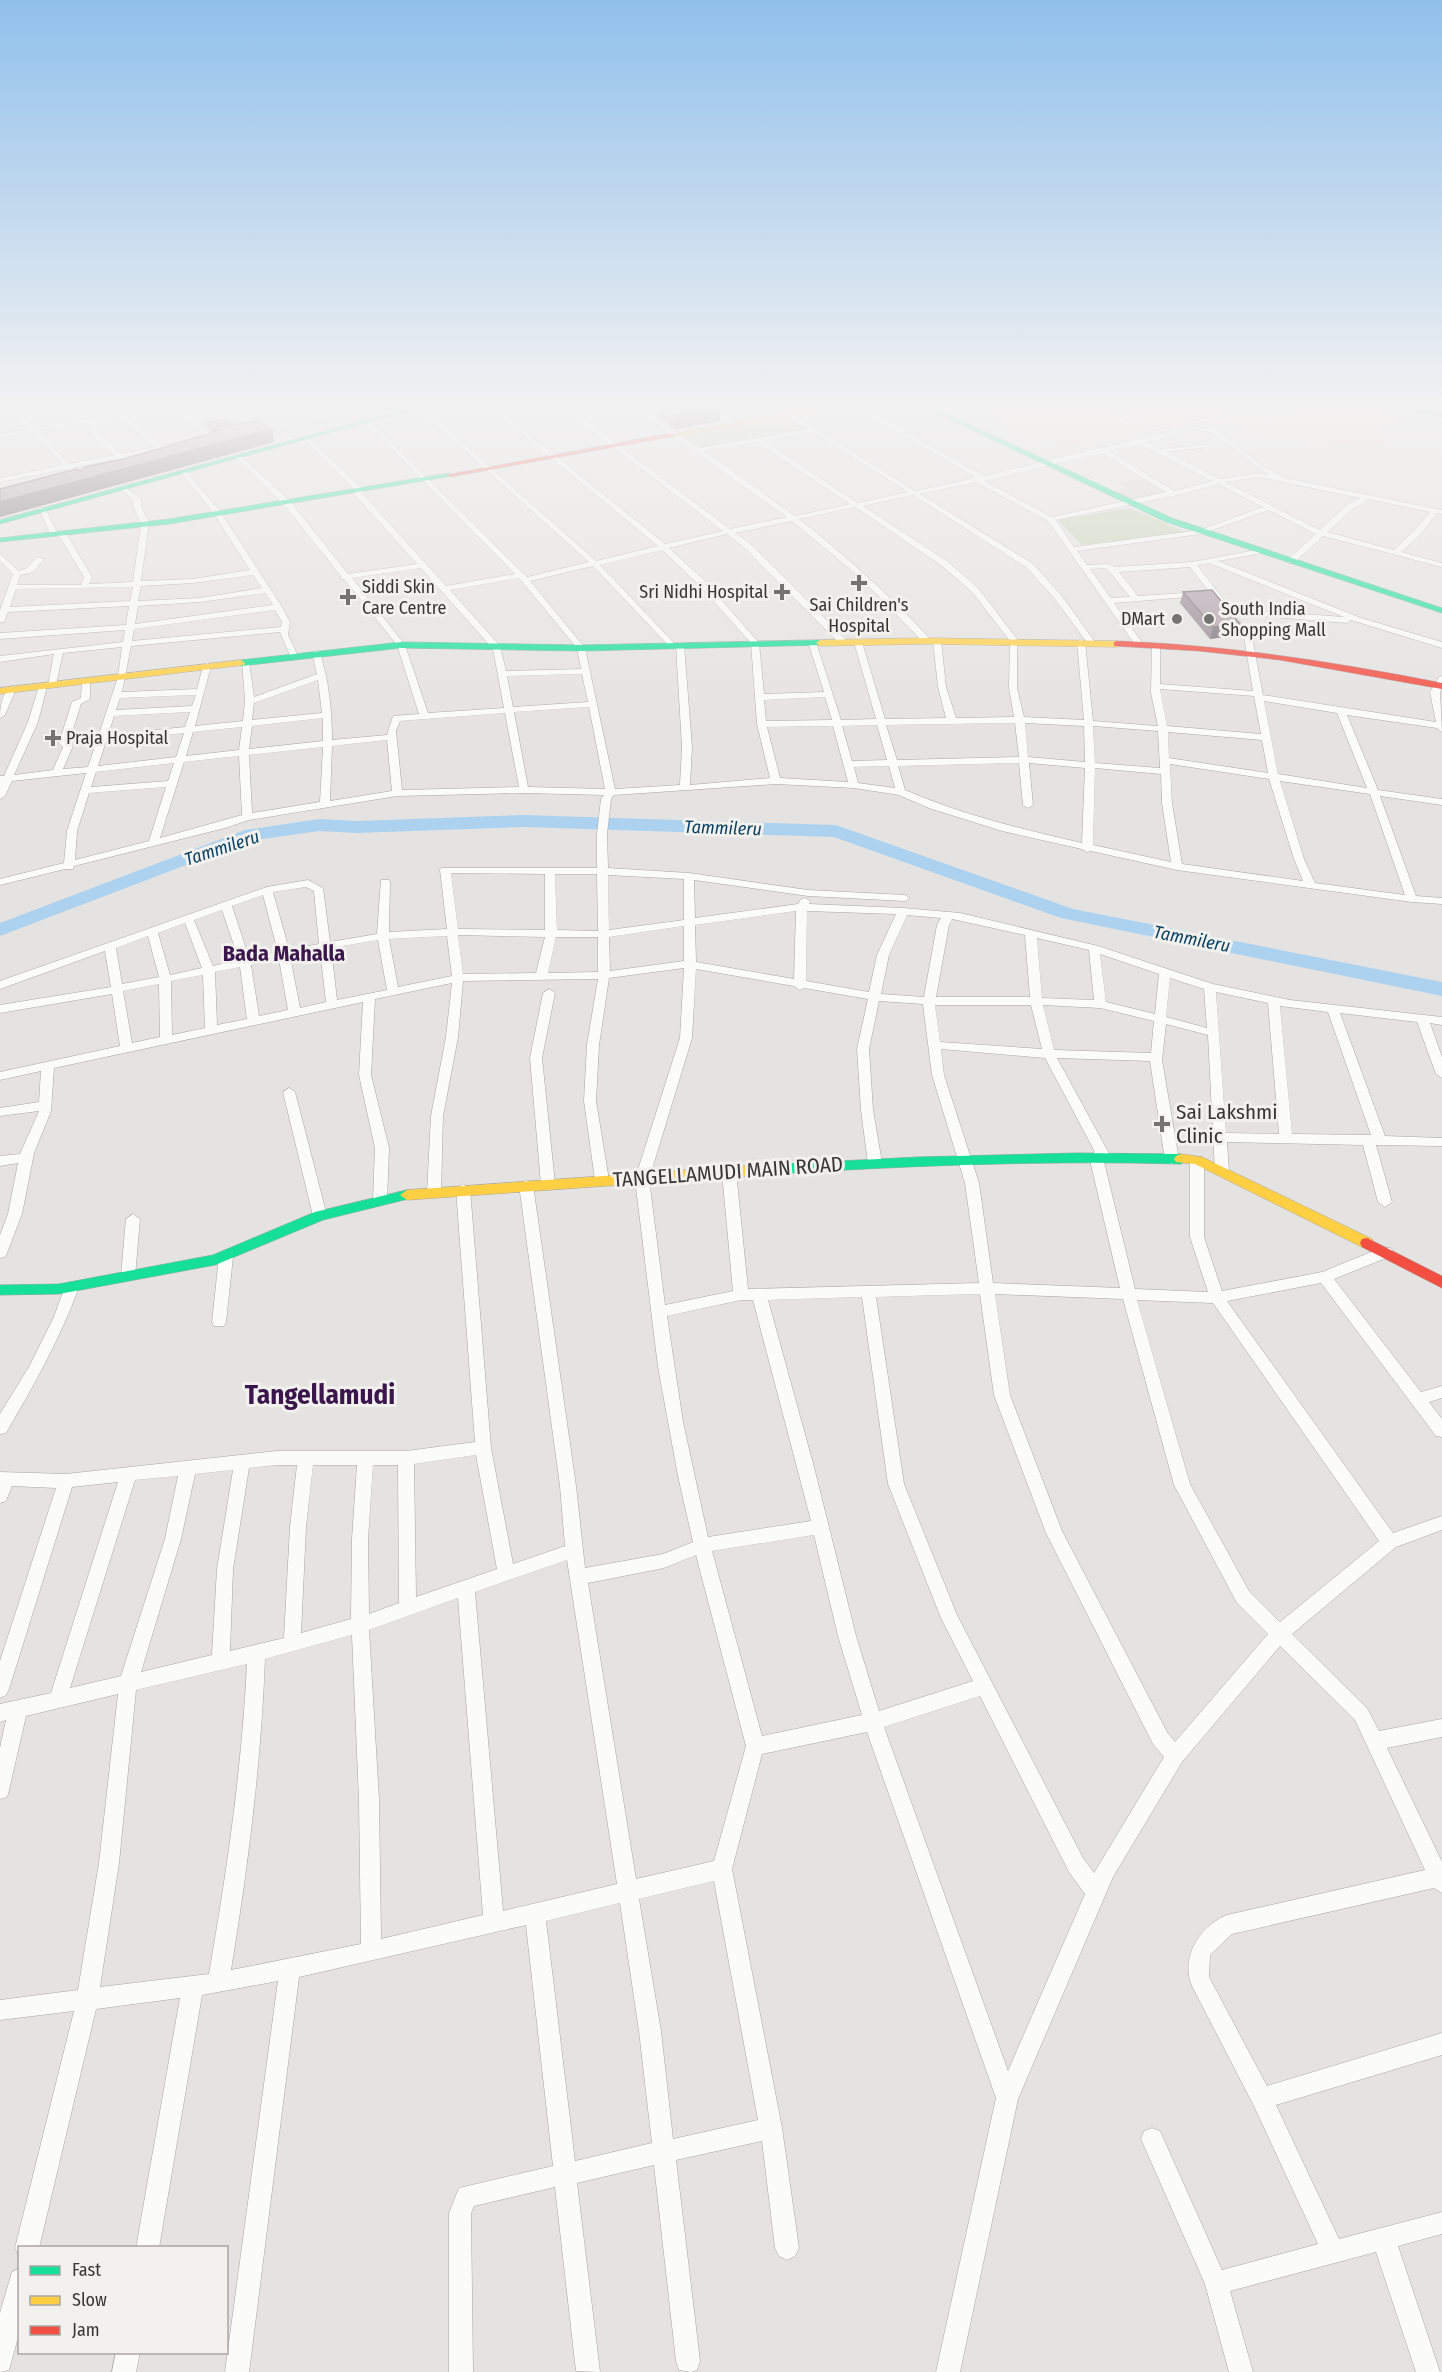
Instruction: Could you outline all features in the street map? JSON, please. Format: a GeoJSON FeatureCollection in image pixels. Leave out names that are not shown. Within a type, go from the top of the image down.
{"type":"FeatureCollection","features":[{"type":"Feature","properties":{"kind":"street"},"geometry":{"type":"LineString","coordinates":[[0,522],[19,517]]}},
{"type":"Feature","properties":{"kind":"street"},"geometry":{"type":"LineString","coordinates":[[45,517],[54,534],[63,535],[85,568],[88,577],[84,587]]}},
{"type":"Feature","properties":{"kind":"street"},"geometry":{"type":"LineString","coordinates":[[69,867],[72,831],[94,770],[122,677],[132,627],[145,523],[142,517]]}},
{"type":"Feature","properties":{"kind":"street"},"geometry":{"type":"LineString","coordinates":[[0,540],[63,535],[191,517]]}},
{"type":"Feature","properties":{"kind":"street"},"geometry":{"type":"LineString","coordinates":[[220,517],[286,622],[283,629],[294,656]]}},
{"type":"Feature","properties":{"kind":"street"},"geometry":{"type":"LineString","coordinates":[[298,517],[401,645],[424,715]]}},
{"type":"Feature","properties":{"kind":"street"},"geometry":{"type":"LineString","coordinates":[[380,517],[421,566],[497,648],[524,790]]}},
{"type":"Feature","properties":{"kind":"street"},"geometry":{"type":"LineString","coordinates":[[462,517],[523,578],[581,648],[593,704],[608,796],[602,834],[604,975],[593,1045],[590,1101],[602,1180]]}},
{"type":"Feature","properties":{"kind":"street"},"geometry":{"type":"LineString","coordinates":[[542,517],[594,563],[675,645],[687,747],[685,788]]}},
{"type":"Feature","properties":{"kind":"street"},"geometry":{"type":"LineString","coordinates":[[625,517],[702,583],[755,643],[762,724],[776,781]]}},
{"type":"Feature","properties":{"kind":"street"},"geometry":{"type":"LineString","coordinates":[[707,517],[763,560],[843,642]]}},
{"type":"Feature","properties":{"kind":"street"},"geometry":{"type":"LineString","coordinates":[[444,589],[523,578],[796,517]]}},
{"type":"Feature","properties":{"kind":"street"},"geometry":{"type":"LineString","coordinates":[[874,517],[944,563],[975,590],[1014,642],[1013,688],[1019,720],[1028,805]]}},
{"type":"Feature","properties":{"kind":"street"},"geometry":{"type":"LineString","coordinates":[[954,517],[1029,565],[1058,597],[1086,642],[1091,811],[1088,849]]}},
{"type":"Feature","properties":{"kind":"street"},"geometry":{"type":"LineString","coordinates":[[1047,517],[1074,549],[1139,644]]}},
{"type":"Feature","properties":{"kind":"street"},"geometry":{"type":"LineString","coordinates":[[1051,519],[1064,517]]}},
{"type":"Feature","properties":{"kind":"street"},"geometry":{"type":"LineString","coordinates":[[1164,517],[1201,532],[1439,607]]}},
{"type":"Feature","properties":{"kind":"street"},"geometry":{"type":"LineString","coordinates":[[1074,549],[1201,532],[1244,517]]}},
{"type":"Feature","properties":{"kind":"street"},"geometry":{"type":"LineString","coordinates":[[1286,517],[1320,533],[1442,565]]}},
{"type":"Feature","properties":{"kind":"street"},"geometry":{"type":"LineString","coordinates":[[1291,561],[1341,517]]}},
{"type":"Feature","properties":{"kind":"street"},"geometry":{"type":"LineString","coordinates":[[1394,554],[1433,517]]}},
{"type":"Feature","properties":{"kind":"street"},"geometry":{"type":"LineString","coordinates":[[790,518],[843,557],[932,641],[952,722]]}},
{"type":"Feature","properties":{"kind":"street"},"geometry":{"type":"LineString","coordinates":[[1113,570],[1192,564],[1259,551]]}},
{"type":"Feature","properties":{"kind":"street"},"geometry":{"type":"LineString","coordinates":[[0,556],[17,574]]}},
{"type":"Feature","properties":{"kind":"street"},"geometry":{"type":"LineString","coordinates":[[0,575],[17,574],[30,570],[40,559]]}},
{"type":"Feature","properties":{"kind":"street"},"geometry":{"type":"LineString","coordinates":[[1211,561],[1358,620],[1442,645]]}},
{"type":"Feature","properties":{"kind":"street"},"geometry":{"type":"LineString","coordinates":[[1192,564],[1231,611],[1248,637],[1273,775],[1299,859],[1310,884]]}},
{"type":"Feature","properties":{"kind":"street"},"geometry":{"type":"LineString","coordinates":[[344,577],[421,566]]}},
{"type":"Feature","properties":{"kind":"street"},"geometry":{"type":"LineString","coordinates":[[1085,567],[1108,566],[1136,599]]}},
{"type":"Feature","properties":{"kind":"street"},"geometry":{"type":"LineString","coordinates":[[13,587],[84,587],[193,581],[255,572]]}},
{"type":"Feature","properties":{"kind":"street"},"geometry":{"type":"LineString","coordinates":[[17,574],[0,620],[0,635],[132,627],[278,607]]}},
{"type":"Feature","properties":{"kind":"street"},"geometry":{"type":"LineString","coordinates":[[4,610],[200,600],[266,590]]}},
{"type":"Feature","properties":{"kind":"street"},"geometry":{"type":"LineString","coordinates":[[1108,601],[1217,593]]}},
{"type":"Feature","properties":{"kind":"street"},"geometry":{"type":"LineString","coordinates":[[1231,611],[1358,620]]}},
{"type":"Feature","properties":{"kind":"street"},"geometry":{"type":"LineString","coordinates":[[0,659],[283,629]]}},
{"type":"Feature","properties":{"kind":"street"},"geometry":{"type":"LineString","coordinates":[[812,642],[830,694],[854,785]]}},
{"type":"Feature","properties":{"kind":"street"},"geometry":{"type":"LineString","coordinates":[[0,715],[6,690],[401,645],[581,648],[812,642],[1086,642],[1156,645],[1252,654],[1441,683],[1435,692],[1442,727],[1258,696],[1156,686]]}},
{"type":"Feature","properties":{"kind":"street"},"geometry":{"type":"LineString","coordinates":[[858,642],[901,792]]}},
{"type":"Feature","properties":{"kind":"street"},"geometry":{"type":"LineString","coordinates":[[1156,645],[1156,686],[1163,729],[1164,766],[1177,867]]}},
{"type":"Feature","properties":{"kind":"street"},"geometry":{"type":"LineString","coordinates":[[0,796],[3,779],[33,722],[59,651]]}},
{"type":"Feature","properties":{"kind":"street"},"geometry":{"type":"LineString","coordinates":[[316,653],[323,675],[328,715],[329,744],[325,803]]}},
{"type":"Feature","properties":{"kind":"street"},"geometry":{"type":"LineString","coordinates":[[245,662],[250,701],[244,752],[247,817]]}},
{"type":"Feature","properties":{"kind":"street"},"geometry":{"type":"LineString","coordinates":[[154,841],[196,709],[207,666]]}},
{"type":"Feature","properties":{"kind":"street"},"geometry":{"type":"LineString","coordinates":[[501,674],[586,671]]}},
{"type":"Feature","properties":{"kind":"street"},"geometry":{"type":"LineString","coordinates":[[250,701],[323,675]]}},
{"type":"Feature","properties":{"kind":"street"},"geometry":{"type":"LineString","coordinates":[[57,773],[68,746],[64,742],[77,702],[85,699],[86,681]]}},
{"type":"Feature","properties":{"kind":"street"},"geometry":{"type":"LineString","coordinates":[[116,695],[201,692]]}},
{"type":"Feature","properties":{"kind":"street"},"geometry":{"type":"LineString","coordinates":[[760,697],[830,694]]}},
{"type":"Feature","properties":{"kind":"street"},"geometry":{"type":"LineString","coordinates":[[397,793],[391,737],[391,725],[396,718],[510,708],[593,704]]}},
{"type":"Feature","properties":{"kind":"street"},"geometry":{"type":"LineString","coordinates":[[111,713],[196,709]]}},
{"type":"Feature","properties":{"kind":"street"},"geometry":{"type":"LineString","coordinates":[[1341,711],[1374,792],[1412,899]]}},
{"type":"Feature","properties":{"kind":"street"},"geometry":{"type":"LineString","coordinates":[[103,738],[328,715]]}},
{"type":"Feature","properties":{"kind":"street"},"geometry":{"type":"LineString","coordinates":[[762,724],[1019,720],[1089,723],[1265,737]]}},
{"type":"Feature","properties":{"kind":"street"},"geometry":{"type":"LineString","coordinates":[[3,779],[391,737]]}},
{"type":"Feature","properties":{"kind":"street"},"geometry":{"type":"LineString","coordinates":[[848,764],[1024,760],[1089,765],[1164,766],[1273,775],[1442,802]]}},
{"type":"Feature","properties":{"kind":"street"},"geometry":{"type":"LineString","coordinates":[[0,882],[69,867],[154,841],[221,826],[247,817],[397,793],[524,790],[608,796],[776,781],[854,785],[901,792],[933,806],[1006,829],[1177,867],[1412,899],[1442,901]]}},
{"type":"Feature","properties":{"kind":"street"},"geometry":{"type":"LineString","coordinates":[[86,790],[171,784]]}},
{"type":"Feature","properties":{"kind":"street"},"geometry":{"type":"LineString","coordinates":[[434,1193],[437,1116],[452,1037],[458,978],[445,870],[550,873],[602,871],[689,876],[904,904],[1094,948],[1210,987],[1274,1000],[1442,1021]]}},
{"type":"Feature","properties":{"kind":"street"},"geometry":{"type":"LineString","coordinates":[[541,976],[551,933],[550,873]]}},
{"type":"Feature","properties":{"kind":"street"},"geometry":{"type":"LineString","coordinates":[[689,876],[690,986],[686,1038],[642,1179],[664,1365],[702,1545],[755,1746],[722,1869],[771,2128],[787,2248]]}},
{"type":"Feature","properties":{"kind":"street"},"geometry":{"type":"LineString","coordinates":[[385,882],[383,936],[393,993]]}},
{"type":"Feature","properties":{"kind":"street"},"geometry":{"type":"LineString","coordinates":[[0,985],[267,890],[308,883],[319,890],[332,1006]]}},
{"type":"Feature","properties":{"kind":"street"},"geometry":{"type":"LineString","coordinates":[[267,890],[284,953],[295,1014]]}},
{"type":"Feature","properties":{"kind":"street"},"geometry":{"type":"LineString","coordinates":[[800,986],[802,907],[808,893]]}},
{"type":"Feature","properties":{"kind":"street"},"geometry":{"type":"LineString","coordinates":[[0,1009],[118,989],[284,953],[383,936],[453,932],[604,934],[689,920],[802,907],[904,904]]}},
{"type":"Feature","properties":{"kind":"street"},"geometry":{"type":"LineString","coordinates":[[875,1163],[867,1110],[863,1049],[883,955],[904,904]]}},
{"type":"Feature","properties":{"kind":"street"},"geometry":{"type":"LineString","coordinates":[[226,905],[245,962],[254,1023]]}},
{"type":"Feature","properties":{"kind":"street"},"geometry":{"type":"LineString","coordinates":[[948,915],[929,1001],[938,1076],[972,1183],[985,1288],[1002,1395],[1054,1533],[1160,1738],[1175,1756]]}},
{"type":"Feature","properties":{"kind":"street"},"geometry":{"type":"LineString","coordinates":[[188,918],[209,970],[211,1030]]}},
{"type":"Feature","properties":{"kind":"street"},"geometry":{"type":"LineString","coordinates":[[152,931],[165,979],[166,1041]]}},
{"type":"Feature","properties":{"kind":"street"},"geometry":{"type":"LineString","coordinates":[[1031,935],[1036,1001],[1049,1054],[1100,1156],[1130,1296],[1182,1485],[1243,1597],[1361,1714],[1441,1879],[1227,1925],[1206,1943],[1200,1952],[1199,1978],[1262,2098],[1334,2253]]}},
{"type":"Feature","properties":{"kind":"street"},"geometry":{"type":"LineString","coordinates":[[110,946],[127,1049]]}},
{"type":"Feature","properties":{"kind":"street"},"geometry":{"type":"LineString","coordinates":[[1094,948],[1100,1004]]}},
{"type":"Feature","properties":{"kind":"street"},"geometry":{"type":"LineString","coordinates":[[0,1076],[211,1030],[369,999],[458,978],[604,975],[689,964],[800,986],[875,997],[929,1001],[1036,1001],[1100,1004],[1214,1033]]}},
{"type":"Feature","properties":{"kind":"street"},"geometry":{"type":"LineString","coordinates":[[1165,972],[1156,1057],[1172,1160]]}},
{"type":"Feature","properties":{"kind":"street"},"geometry":{"type":"LineString","coordinates":[[1210,987],[1222,1172]]}},
{"type":"Feature","properties":{"kind":"street"},"geometry":{"type":"LineString","coordinates":[[548,1184],[536,1058],[549,993]]}},
{"type":"Feature","properties":{"kind":"street"},"geometry":{"type":"LineString","coordinates":[[369,999],[365,1075],[382,1148],[380,1201]]}},
{"type":"Feature","properties":{"kind":"street"},"geometry":{"type":"LineString","coordinates":[[1274,1000],[1286,1138]]}},
{"type":"Feature","properties":{"kind":"street"},"geometry":{"type":"LineString","coordinates":[[1332,1007],[1373,1139],[1385,1203]]}},
{"type":"Feature","properties":{"kind":"street"},"geometry":{"type":"LineString","coordinates":[[1422,1018],[1442,1074]]}},
{"type":"Feature","properties":{"kind":"street"},"geometry":{"type":"LineString","coordinates":[[934,1045],[1049,1054],[1156,1057]]}},
{"type":"Feature","properties":{"kind":"street"},"geometry":{"type":"LineString","coordinates":[[0,1252],[15,1214],[26,1158],[45,1106],[48,1065]]}},
{"type":"Feature","properties":{"kind":"street"},"geometry":{"type":"LineString","coordinates":[[289,1092],[320,1216]]}},
{"type":"Feature","properties":{"kind":"street"},"geometry":{"type":"LineString","coordinates":[[0,1112],[45,1106]]}},
{"type":"Feature","properties":{"kind":"street"},"geometry":{"type":"LineString","coordinates":[[1220,1137],[1442,1142]]}},
{"type":"Feature","properties":{"kind":"street","name":"TANGELLAMUDI MAIN ROAD"},"geometry":{"type":"LineString","coordinates":[[0,1290],[72,1287],[226,1257],[320,1216],[380,1201],[463,1189],[875,1163],[1100,1156],[1197,1160],[1386,1252],[1442,1283]]}},
{"type":"Feature","properties":{"kind":"street"},"geometry":{"type":"LineString","coordinates":[[0,1161],[26,1158]]}},
{"type":"Feature","properties":{"kind":"street"},"geometry":{"type":"LineString","coordinates":[[1197,1160],[1197,1237],[1217,1298],[1390,1542]]}},
{"type":"Feature","properties":{"kind":"street"},"geometry":{"type":"LineString","coordinates":[[729,1172],[741,1295]]}},
{"type":"Feature","properties":{"kind":"street"},"geometry":{"type":"LineString","coordinates":[[526,1185],[568,1485],[573,1550],[650,2031],[688,2361]]}},
{"type":"Feature","properties":{"kind":"street"},"geometry":{"type":"LineString","coordinates":[[463,1189],[483,1448],[506,1574]]}},
{"type":"Feature","properties":{"kind":"street"},"geometry":{"type":"LineString","coordinates":[[128,1276],[133,1219]]}},
{"type":"Feature","properties":{"kind":"street"},"geometry":{"type":"LineString","coordinates":[[659,1312],[741,1295],[985,1288],[1217,1298],[1324,1276],[1386,1252]]}},
{"type":"Feature","properties":{"kind":"street"},"geometry":{"type":"LineString","coordinates":[[219,1322],[226,1257]]}},
{"type":"Feature","properties":{"kind":"street"},"geometry":{"type":"LineString","coordinates":[[1324,1276],[1442,1431]]}},
{"type":"Feature","properties":{"kind":"street"},"geometry":{"type":"LineString","coordinates":[[0,1428],[35,1370],[60,1319],[72,1287]]}},
{"type":"Feature","properties":{"kind":"street"},"geometry":{"type":"LineString","coordinates":[[868,1292],[896,1484],[950,1618],[1076,1865],[1096,1892]]}},
{"type":"Feature","properties":{"kind":"street"},"geometry":{"type":"LineString","coordinates":[[759,1294],[847,1636],[873,1722],[1007,2098]]}},
{"type":"Feature","properties":{"kind":"street"},"geometry":{"type":"LineString","coordinates":[[1417,1399],[1442,1392]]}},
{"type":"Feature","properties":{"kind":"street"},"geometry":{"type":"LineString","coordinates":[[0,1496],[4,1479],[66,1480],[242,1462],[306,1458],[406,1458],[483,1448]]}},
{"type":"Feature","properties":{"kind":"street"},"geometry":{"type":"LineString","coordinates":[[292,1644],[298,1527],[306,1458]]}},
{"type":"Feature","properties":{"kind":"street"},"geometry":{"type":"LineString","coordinates":[[406,1458],[408,1609]]}},
{"type":"Feature","properties":{"kind":"street"},"geometry":{"type":"LineString","coordinates":[[365,1459],[360,1539],[360,1625],[369,1800],[372,1952]]}},
{"type":"Feature","properties":{"kind":"street"},"geometry":{"type":"LineString","coordinates":[[221,1662],[225,1569],[242,1462]]}},
{"type":"Feature","properties":{"kind":"street"},"geometry":{"type":"LineString","coordinates":[[27,2246],[87,2001],[110,1863],[128,1684],[173,1539],[188,1468]]}},
{"type":"Feature","properties":{"kind":"street"},"geometry":{"type":"LineString","coordinates":[[57,1701],[129,1474]]}},
{"type":"Feature","properties":{"kind":"street"},"geometry":{"type":"LineString","coordinates":[[0,1689],[66,1480]]}},
{"type":"Feature","properties":{"kind":"street"},"geometry":{"type":"LineString","coordinates":[[948,2372],[1007,2098],[1106,1870],[1175,1756],[1279,1634],[1390,1542],[1442,1523]]}},
{"type":"Feature","properties":{"kind":"street"},"geometry":{"type":"LineString","coordinates":[[578,1576],[664,1561],[702,1545],[820,1527]]}},
{"type":"Feature","properties":{"kind":"street"},"geometry":{"type":"LineString","coordinates":[[0,1790],[9,1711],[256,1654],[360,1625],[573,1550]]}},
{"type":"Feature","properties":{"kind":"street"},"geometry":{"type":"LineString","coordinates":[[466,1588],[494,1924]]}},
{"type":"Feature","properties":{"kind":"street"},"geometry":{"type":"LineString","coordinates":[[218,1983],[239,1859],[254,1730],[256,1654]]}},
{"type":"Feature","properties":{"kind":"street"},"geometry":{"type":"LineString","coordinates":[[755,1746],[873,1722],[985,1686]]}},
{"type":"Feature","properties":{"kind":"street"},"geometry":{"type":"LineString","coordinates":[[1374,1742],[1442,1728]]}},
{"type":"Feature","properties":{"kind":"street"},"geometry":{"type":"LineString","coordinates":[[0,2010],[218,1983],[290,1969],[494,1924],[722,1869]]}},
{"type":"Feature","properties":{"kind":"street"},"geometry":{"type":"LineString","coordinates":[[535,1914],[588,2371]]}},
{"type":"Feature","properties":{"kind":"street"},"geometry":{"type":"LineString","coordinates":[[237,2372],[290,1969]]}},
{"type":"Feature","properties":{"kind":"street"},"geometry":{"type":"LineString","coordinates":[[147,2246],[193,1986]]}},
{"type":"Feature","properties":{"kind":"street"},"geometry":{"type":"LineString","coordinates":[[1262,2098],[1442,2044]]}},
{"type":"Feature","properties":{"kind":"street"},"geometry":{"type":"LineString","coordinates":[[461,2372],[461,2205],[467,2196],[771,2128]]}},
{"type":"Feature","properties":{"kind":"street"},"geometry":{"type":"LineString","coordinates":[[1152,2139],[1216,2283],[1241,2372]]}},
{"type":"Feature","properties":{"kind":"street"},"geometry":{"type":"LineString","coordinates":[[1216,2283],[1442,2223]]}},
{"type":"Feature","properties":{"kind":"street"},"geometry":{"type":"LineString","coordinates":[[1384,2240],[1428,2372]]}},
{"type":"Feature","properties":{"kind":"street"},"geometry":{"type":"LineString","coordinates":[[0,2361],[18,2288]]}},
{"type":"Feature","properties":{"kind":"street"},"geometry":{"type":"LineString","coordinates":[[124,2372],[128,2354]]}},
{"type":"Feature","properties":{"kind":"green space"},"geometry":{"type":"Polygon","coordinates":[[[1078,517],[1150,517],[1188,533],[1082,545],[1058,520],[1078,517]]]}},
{"type":"Feature","properties":{"kind":"building"},"geometry":{"type":"Polygon","coordinates":[[[1212,590],[1240,624],[1213,627],[1183,592],[1212,590]]]}},
{"type":"Feature","properties":{"kind":"waterway","name":"Tammileru"},"geometry":{"type":"LineString","coordinates":[[0,930],[245,836],[319,825],[357,827],[523,821],[836,831],[1068,914],[1442,989]]}},
{"type":"Feature","properties":{"kind":"traffic: fast"},"geometry":{"type":"LineString","coordinates":[[0,522],[19,517]]}},
{"type":"Feature","properties":{"kind":"traffic: fast"},"geometry":{"type":"LineString","coordinates":[[0,540],[113,529],[204,517]]}},
{"type":"Feature","properties":{"kind":"traffic: fast"},"geometry":{"type":"LineString","coordinates":[[1162,517],[1442,611]]}},
{"type":"Feature","properties":{"kind":"traffic: fast"},"geometry":{"type":"LineString","coordinates":[[241,663],[401,645],[581,648],[820,643]]}},
{"type":"Feature","properties":{"kind":"traffic: fast"},"geometry":{"type":"LineString","coordinates":[[761,1170],[971,1159],[1076,1157],[1181,1159]]}},
{"type":"Feature","properties":{"kind":"traffic: fast"},"geometry":{"type":"LineString","coordinates":[[0,1290],[59,1289],[215,1260],[320,1216],[407,1195]]}},
{"type":"Feature","properties":{"kind":"traffic: slow"},"geometry":{"type":"LineString","coordinates":[[820,643],[927,641],[1117,644]]}},
{"type":"Feature","properties":{"kind":"traffic: slow"},"geometry":{"type":"LineString","coordinates":[[0,691],[241,663]]}},
{"type":"Feature","properties":{"kind":"traffic: slow"},"geometry":{"type":"LineString","coordinates":[[1181,1159],[1197,1160],[1367,1243]]}},
{"type":"Feature","properties":{"kind":"traffic: slow"},"geometry":{"type":"LineString","coordinates":[[407,1195],[761,1170]]}},
{"type":"Feature","properties":{"kind":"traffic: jam"},"geometry":{"type":"LineString","coordinates":[[1117,644],[1240,652],[1361,670],[1442,686]]}},
{"type":"Feature","properties":{"kind":"traffic: jam"},"geometry":{"type":"LineString","coordinates":[[1367,1243],[1442,1283]]}},
{"type":"Feature","properties":{"kind":"place","name":"Sai Children's Hospital"},"geometry":{"type":"Point","coordinates":[859,583]}},
{"type":"Feature","properties":{"kind":"place","name":"Sri Nidhi Hospital"},"geometry":{"type":"Point","coordinates":[782,592]}},
{"type":"Feature","properties":{"kind":"place","name":"Siddi Skin Care Centre"},"geometry":{"type":"Point","coordinates":[348,597]}},
{"type":"Feature","properties":{"kind":"place","name":"DMart"},"geometry":{"type":"Point","coordinates":[1177,619]}},
{"type":"Feature","properties":{"kind":"place","name":"South India Shopping Mall"},"geometry":{"type":"Point","coordinates":[1209,619]}},
{"type":"Feature","properties":{"kind":"place","name":"Praja Hospital"},"geometry":{"type":"Point","coordinates":[53,738]}},
{"type":"Feature","properties":{"kind":"place","name":"Sai Lakshmi Clinic"},"geometry":{"type":"Point","coordinates":[1162,1124]}},
{"type":"Feature","properties":{"kind":"district","name":"Bada Mahalla"},"geometry":{"type":"Point","coordinates":[284,953]}},
{"type":"Feature","properties":{"kind":"district","name":"Tangellamudi"},"geometry":{"type":"Point","coordinates":[320,1395]}}]}
